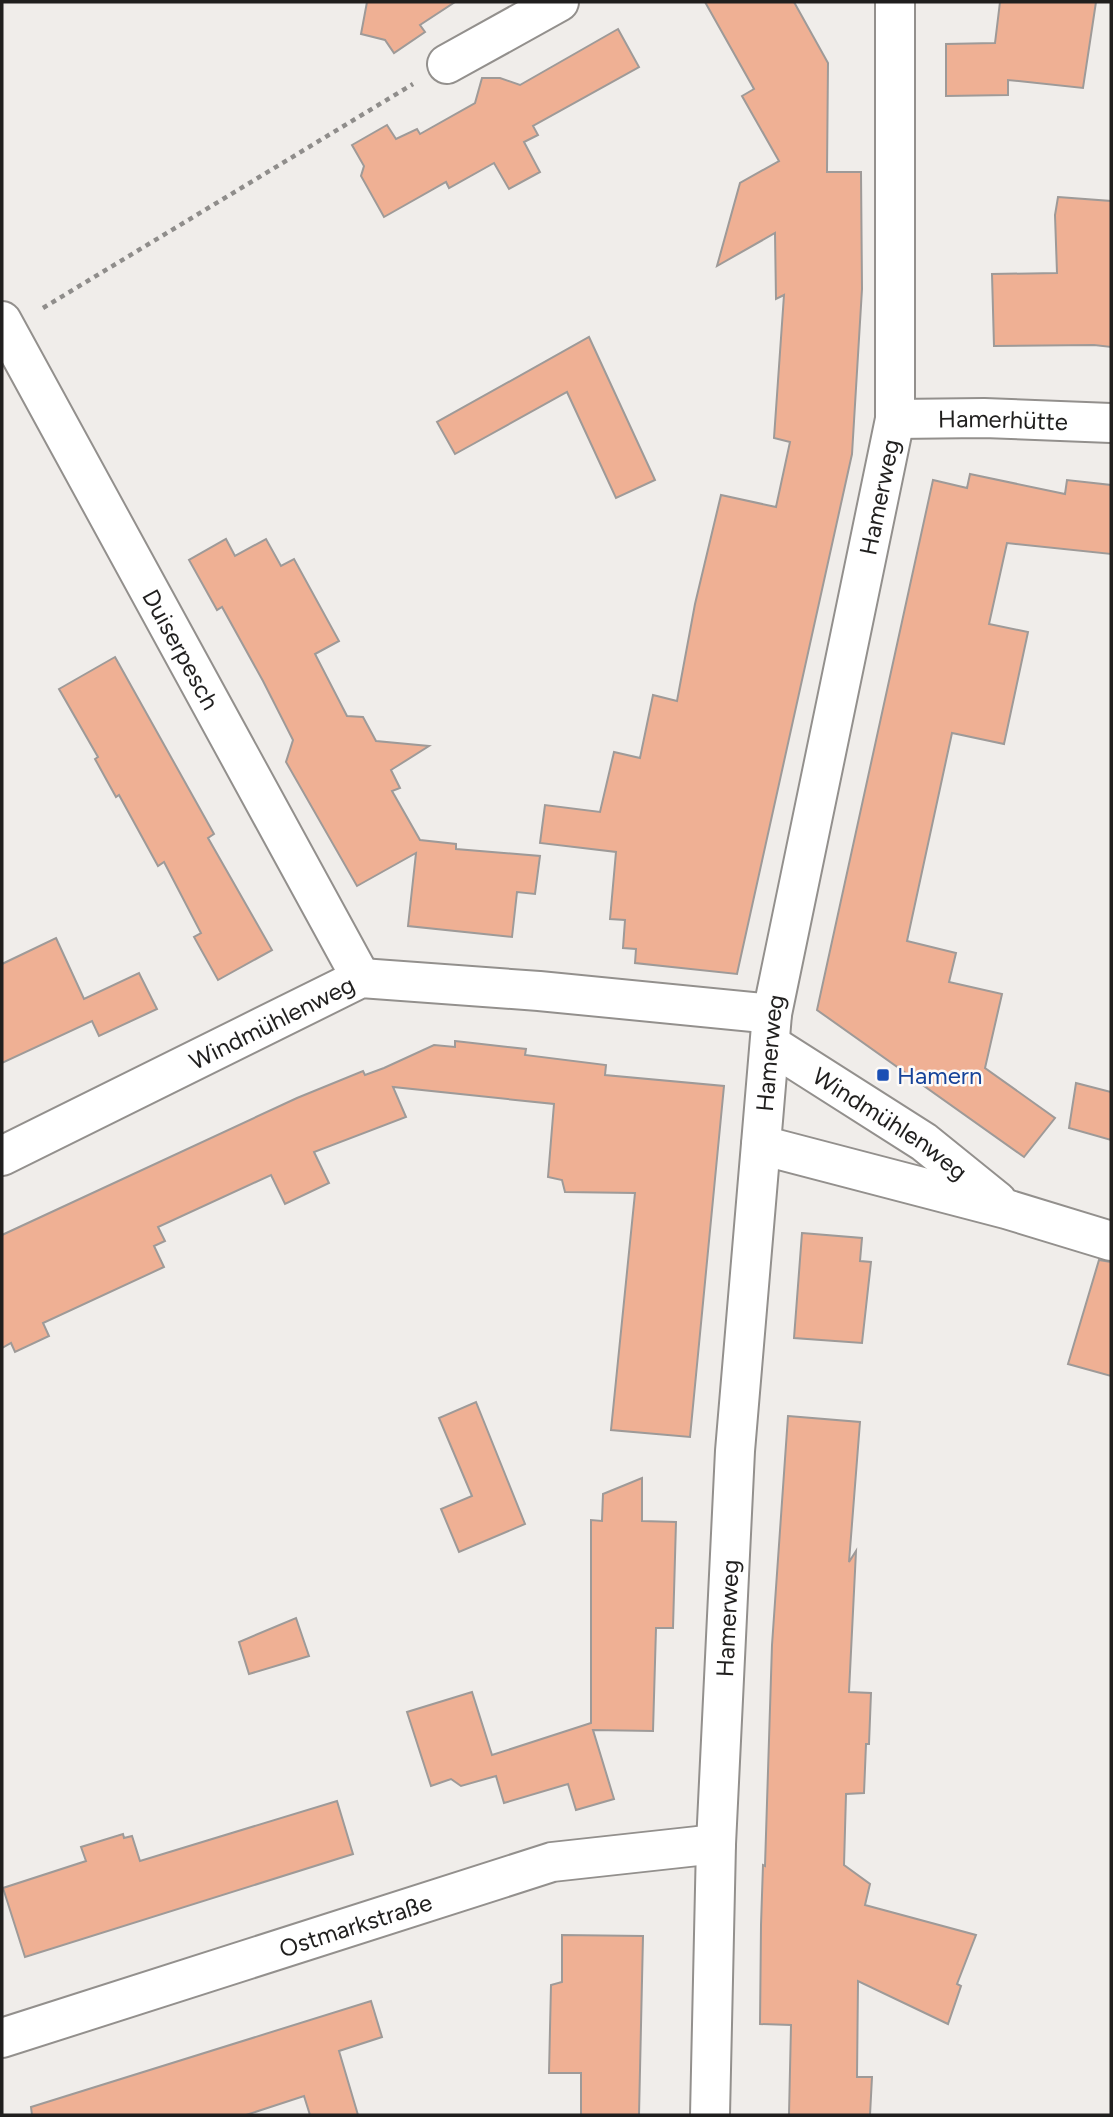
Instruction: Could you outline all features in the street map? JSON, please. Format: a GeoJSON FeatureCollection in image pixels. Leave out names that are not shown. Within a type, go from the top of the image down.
{"type":"FeatureCollection","features":[{"type":"Feature","properties":{"kind":"street"},"geometry":{"type":"LineString","coordinates":[[447,64],[559,2]]}},
{"type":"Feature","properties":{"kind":"street","name":"Hamerweg"},"geometry":{"type":"LineString","coordinates":[[710,2115],[716,1844],[735,1451],[771,1029],[895,419],[895,2]]}},
{"type":"Feature","properties":{"kind":"street","name":"Duiserpesch"},"geometry":{"type":"LineString","coordinates":[[4,326],[361,978]]}},
{"type":"Feature","properties":{"kind":"street","name":"Hamerhütte"},"geometry":{"type":"LineString","coordinates":[[895,419],[984,418],[1111,423]]}},
{"type":"Feature","properties":{"kind":"street","name":"Windmühlenweg"},"geometry":{"type":"LineString","coordinates":[[2,1156],[361,978],[539,991],[771,1029],[924,1142],[1006,1209]]}},
{"type":"Feature","properties":{"kind":"street","name":"Windmühlenweg"},"geometry":{"type":"LineString","coordinates":[[761,1145],[1006,1209],[1111,1241]]}},
{"type":"Feature","properties":{"kind":"street","name":"Ostmarkstraße"},"geometry":{"type":"LineString","coordinates":[[2,2038],[552,1863],[716,1844]]}},
{"type":"Feature","properties":{"kind":"path"},"geometry":{"type":"LineString","coordinates":[[4,326],[447,64]]}},
{"type":"Feature","properties":{"kind":"building"},"geometry":{"type":"Polygon","coordinates":[[[367,2],[455,2],[420,25],[425,32],[394,53],[385,40],[361,34],[367,2]]]}},
{"type":"Feature","properties":{"kind":"building"},"geometry":{"type":"Polygon","coordinates":[[[705,2],[794,2],[828,63],[827,172],[861,172],[862,289],[852,454],[737,974],[635,963],[636,949],[623,948],[625,920],[610,919],[616,852],[540,843],[545,805],[600,812],[614,752],[640,758],[653,695],[677,701],[695,604],[721,495],[776,507],[790,442],[774,438],[784,295],[776,299],[775,233],[717,266],[740,183],[779,161],[742,96],[754,89],[705,2]]]}},
{"type":"Feature","properties":{"kind":"building"},"geometry":{"type":"Polygon","coordinates":[[[1000,2],[1096,2],[1083,88],[1008,80],[1008,95],[946,96],[946,44],[995,43],[1000,2]]]}},
{"type":"Feature","properties":{"kind":"building"},"geometry":{"type":"Polygon","coordinates":[[[618,29],[639,67],[533,126],[538,135],[524,142],[540,172],[509,189],[494,163],[449,188],[446,182],[384,217],[361,176],[364,166],[352,145],[387,125],[396,139],[417,129],[420,134],[475,103],[482,78],[500,78],[520,85],[618,29]]]}},
{"type":"Feature","properties":{"kind":"building"},"geometry":{"type":"Polygon","coordinates":[[[1058,197],[1111,201],[1111,347],[994,346],[992,274],[1057,273],[1055,215],[1058,197]]]}},
{"type":"Feature","properties":{"kind":"building"},"geometry":{"type":"Polygon","coordinates":[[[589,337],[655,480],[616,498],[567,392],[455,454],[437,422],[589,337]]]}},
{"type":"Feature","properties":{"kind":"building"},"geometry":{"type":"Polygon","coordinates":[[[970,474],[1065,494],[1067,480],[1111,485],[1111,554],[1007,543],[989,624],[1028,632],[1004,744],[952,733],[907,941],[956,953],[949,982],[1002,994],[985,1068],[1055,1118],[1024,1157],[817,1010],[933,480],[967,488],[970,474]]]}},
{"type":"Feature","properties":{"kind":"building"},"geometry":{"type":"Polygon","coordinates":[[[226,539],[235,556],[266,539],[281,566],[294,559],[339,641],[315,654],[347,716],[363,717],[376,741],[429,746],[391,770],[400,788],[392,791],[420,840],[456,844],[456,849],[540,856],[535,894],[517,892],[512,937],[408,926],[416,853],[357,886],[286,762],[293,740],[263,681],[222,607],[217,610],[189,560],[226,539]]]}},
{"type":"Feature","properties":{"kind":"building"},"geometry":{"type":"Polygon","coordinates":[[[115,657],[214,834],[208,838],[272,950],[218,980],[194,937],[201,933],[164,862],[158,866],[119,795],[116,797],[95,759],[98,757],[59,689],[115,657]]]}},
{"type":"Feature","properties":{"kind":"building"},"geometry":{"type":"Polygon","coordinates":[[[56,938],[84,999],[139,973],[157,1009],[99,1036],[92,1021],[2,1063],[2,964],[56,938]]]}},
{"type":"Feature","properties":{"kind":"building"},"geometry":{"type":"Polygon","coordinates":[[[455,1041],[526,1049],[525,1055],[606,1065],[605,1075],[724,1086],[690,1437],[611,1430],[635,1193],[565,1192],[562,1180],[548,1177],[554,1104],[393,1087],[406,1117],[314,1152],[329,1183],[285,1204],[271,1175],[158,1227],[165,1241],[154,1246],[164,1267],[43,1323],[49,1336],[15,1352],[11,1343],[2,1348],[2,1235],[297,1098],[363,1071],[365,1075],[384,1068],[434,1045],[455,1047],[455,1041]]]}},
{"type":"Feature","properties":{"kind":"building"},"geometry":{"type":"Polygon","coordinates":[[[1076,1083],[1111,1092],[1111,1140],[1069,1128],[1076,1083]]]}},
{"type":"Feature","properties":{"kind":"building"},"geometry":{"type":"Polygon","coordinates":[[[802,1233],[862,1238],[860,1261],[871,1262],[862,1343],[794,1338],[802,1233]]]}},
{"type":"Feature","properties":{"kind":"building"},"geometry":{"type":"Polygon","coordinates":[[[1099,1260],[1111,1262],[1111,1376],[1068,1364],[1099,1260]]]}},
{"type":"Feature","properties":{"kind":"building"},"geometry":{"type":"Polygon","coordinates":[[[476,1402],[525,1524],[459,1552],[441,1509],[472,1496],[439,1418],[476,1402]]]}},
{"type":"Feature","properties":{"kind":"building"},"geometry":{"type":"Polygon","coordinates":[[[788,1416],[860,1422],[849,1562],[856,1551],[849,1692],[871,1693],[864,1793],[846,1794],[844,1865],[870,1884],[865,1905],[976,1935],[957,1984],[961,1986],[948,2024],[858,1981],[857,2077],[872,2077],[870,2115],[789,2115],[791,2025],[760,2024],[761,1925],[772,1645],[788,1416]]]}},
{"type":"Feature","properties":{"kind":"building"},"geometry":{"type":"Polygon","coordinates":[[[642,1478],[642,1521],[676,1522],[673,1628],[656,1628],[653,1731],[593,1730],[614,1799],[576,1810],[568,1784],[504,1803],[496,1776],[461,1786],[451,1779],[431,1786],[407,1712],[472,1692],[492,1755],[591,1723],[591,1520],[602,1521],[603,1494],[642,1478]]]}},
{"type":"Feature","properties":{"kind":"building"},"geometry":{"type":"Polygon","coordinates":[[[296,1618],[309,1656],[249,1674],[239,1642],[296,1618]]]}},
{"type":"Feature","properties":{"kind":"building"},"geometry":{"type":"Polygon","coordinates":[[[337,1801],[353,1854],[25,1957],[3,1888],[86,1861],[81,1847],[123,1834],[124,1838],[132,1836],[140,1861],[337,1801]]]}},
{"type":"Feature","properties":{"kind":"building"},"geometry":{"type":"Polygon","coordinates":[[[562,1935],[643,1936],[639,2115],[581,2115],[581,2073],[549,2073],[551,1985],[562,1982],[562,1935]]]}},
{"type":"Feature","properties":{"kind":"building"},"geometry":{"type":"Polygon","coordinates":[[[371,2001],[382,2037],[339,2051],[358,2115],[310,2115],[304,2096],[246,2115],[32,2115],[31,2107],[371,2001]]]}},
{"type":"Feature","properties":{"kind":"place","name":"Hamern"},"geometry":{"type":"Point","coordinates":[883,1075]}}]}
